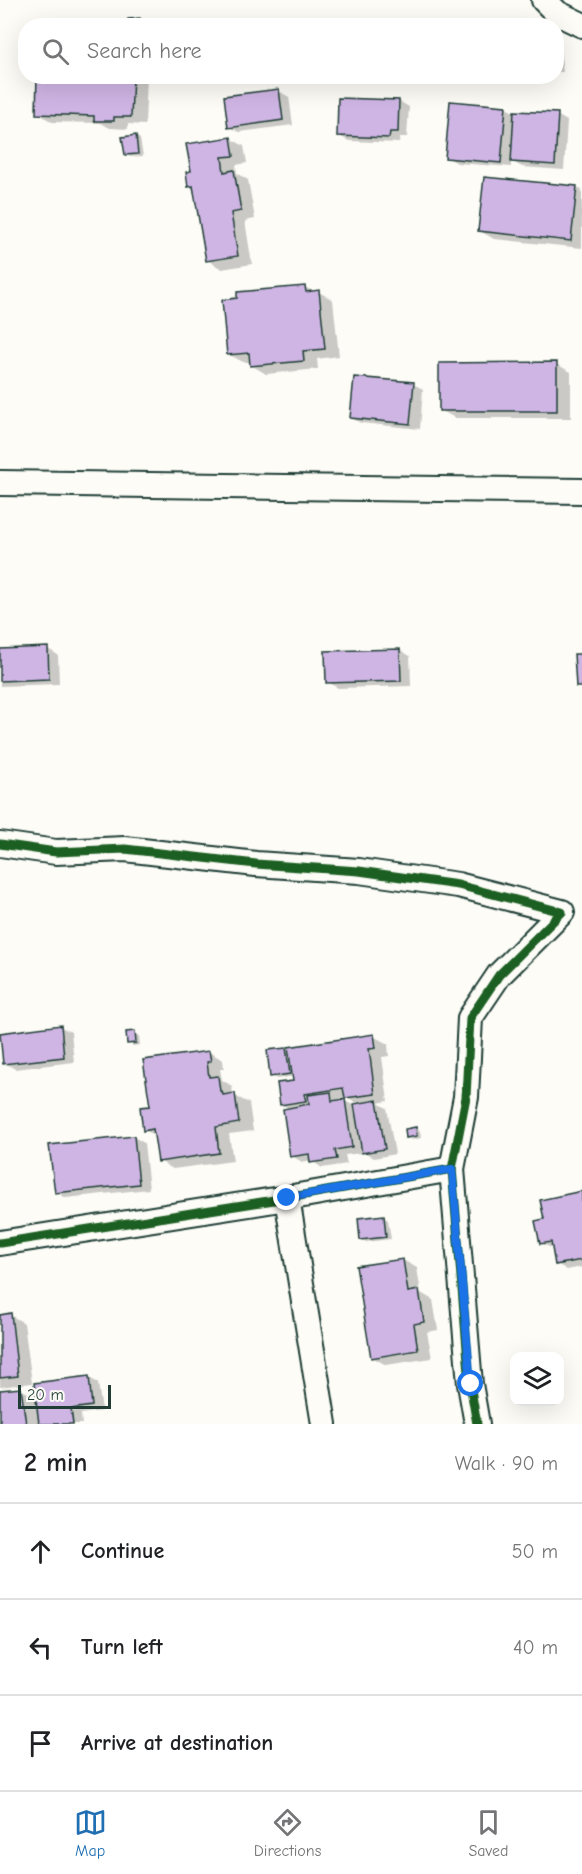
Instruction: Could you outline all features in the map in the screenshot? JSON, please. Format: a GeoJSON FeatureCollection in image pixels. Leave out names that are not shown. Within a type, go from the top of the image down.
{"type":"FeatureCollection","features":[{"type":"Feature","properties":{"kind":"street"},"geometry":{"type":"LineString","coordinates":[[544,0],[558,13],[582,25]]}},
{"type":"Feature","properties":{"kind":"street"},"geometry":{"type":"LineString","coordinates":[[0,483],[582,491]]}},
{"type":"Feature","properties":{"kind":"street"},"geometry":{"type":"LineString","coordinates":[[0,844],[56,852],[125,849],[256,864],[359,871],[458,885],[572,911]]}},
{"type":"Feature","properties":{"kind":"street"},"geometry":{"type":"LineString","coordinates":[[477,1424],[471,1384],[452,1169],[466,1097],[470,1018],[499,975],[572,911]]}},
{"type":"Feature","properties":{"kind":"street"},"geometry":{"type":"LineString","coordinates":[[0,1243],[287,1198],[452,1169]]}},
{"type":"Feature","properties":{"kind":"street"},"geometry":{"type":"LineString","coordinates":[[287,1198],[324,1424]]}},
{"type":"Feature","properties":{"kind":"building"},"geometry":{"type":"Polygon","coordinates":[[[37,84],[133,84],[131,117],[114,117],[114,121],[94,121],[94,116],[36,114],[37,84]]]}},
{"type":"Feature","properties":{"kind":"building"},"geometry":{"type":"Polygon","coordinates":[[[279,89],[283,120],[228,128],[224,96],[279,89]]]}},
{"type":"Feature","properties":{"kind":"building"},"geometry":{"type":"Polygon","coordinates":[[[338,98],[399,100],[398,132],[390,132],[389,138],[337,136],[338,98]]]}},
{"type":"Feature","properties":{"kind":"building"},"geometry":{"type":"Polygon","coordinates":[[[450,101],[506,106],[501,163],[445,158],[450,101]]]}},
{"type":"Feature","properties":{"kind":"building"},"geometry":{"type":"Polygon","coordinates":[[[514,111],[558,113],[555,165],[511,162],[514,111]]]}},
{"type":"Feature","properties":{"kind":"building"},"geometry":{"type":"Polygon","coordinates":[[[136,135],[138,154],[125,155],[122,137],[136,135]]]}},
{"type":"Feature","properties":{"kind":"building"},"geometry":{"type":"Polygon","coordinates":[[[231,137],[234,156],[222,157],[224,172],[234,170],[241,211],[231,213],[238,256],[206,261],[193,186],[188,187],[186,172],[191,171],[186,144],[231,137]]]}},
{"type":"Feature","properties":{"kind":"building"},"geometry":{"type":"Polygon","coordinates":[[[484,177],[577,186],[571,241],[478,231],[484,177]]]}},
{"type":"Feature","properties":{"kind":"building"},"geometry":{"type":"Polygon","coordinates":[[[305,286],[306,292],[319,290],[325,349],[303,351],[304,361],[250,366],[249,353],[227,355],[222,300],[237,298],[237,292],[305,286]]]}},
{"type":"Feature","properties":{"kind":"building"},"geometry":{"type":"Polygon","coordinates":[[[557,362],[557,411],[439,411],[439,363],[557,362]]]}},
{"type":"Feature","properties":{"kind":"building"},"geometry":{"type":"Polygon","coordinates":[[[354,377],[414,382],[410,424],[350,418],[354,377]]]}},
{"type":"Feature","properties":{"kind":"building"},"geometry":{"type":"Polygon","coordinates":[[[48,647],[49,679],[0,681],[0,649],[48,647]]]}},
{"type":"Feature","properties":{"kind":"building"},"geometry":{"type":"Polygon","coordinates":[[[400,649],[401,681],[326,683],[325,651],[400,649]]]}},
{"type":"Feature","properties":{"kind":"building"},"geometry":{"type":"Polygon","coordinates":[[[574,654],[582,654],[582,687],[576,687],[574,654]]]}},
{"type":"Feature","properties":{"kind":"building"},"geometry":{"type":"Polygon","coordinates":[[[61,1025],[64,1057],[3,1064],[0,1033],[61,1025]]]}},
{"type":"Feature","properties":{"kind":"building"},"geometry":{"type":"Polygon","coordinates":[[[135,1031],[136,1043],[127,1044],[126,1032],[135,1031]]]}},
{"type":"Feature","properties":{"kind":"building"},"geometry":{"type":"Polygon","coordinates":[[[374,1034],[376,1048],[369,1049],[375,1094],[345,1098],[343,1088],[304,1094],[306,1101],[280,1105],[277,1083],[293,1081],[288,1047],[374,1034]]]}},
{"type":"Feature","properties":{"kind":"building"},"geometry":{"type":"Polygon","coordinates":[[[286,1048],[290,1074],[270,1077],[267,1050],[286,1048]]]}},
{"type":"Feature","properties":{"kind":"building"},"geometry":{"type":"Polygon","coordinates":[[[209,1051],[211,1061],[207,1062],[209,1077],[218,1076],[220,1091],[223,1095],[235,1093],[239,1123],[216,1127],[219,1153],[158,1162],[153,1129],[143,1131],[140,1107],[150,1106],[143,1060],[209,1051]]]}},
{"type":"Feature","properties":{"kind":"building"},"geometry":{"type":"Polygon","coordinates":[[[331,1092],[332,1101],[345,1099],[352,1147],[335,1150],[337,1159],[310,1163],[309,1154],[290,1157],[283,1109],[309,1104],[308,1095],[331,1092]]]}},
{"type":"Feature","properties":{"kind":"building"},"geometry":{"type":"Polygon","coordinates":[[[377,1100],[385,1149],[362,1153],[354,1104],[377,1100]]]}},
{"type":"Feature","properties":{"kind":"building"},"geometry":{"type":"Polygon","coordinates":[[[416,1127],[417,1136],[406,1138],[405,1129],[416,1127]]]}},
{"type":"Feature","properties":{"kind":"building"},"geometry":{"type":"Polygon","coordinates":[[[134,1136],[139,1184],[55,1193],[49,1145],[134,1136]]]}},
{"type":"Feature","properties":{"kind":"building"},"geometry":{"type":"Polygon","coordinates":[[[582,1191],[582,1260],[555,1265],[551,1242],[540,1244],[535,1221],[544,1219],[540,1200],[582,1191]]]}},
{"type":"Feature","properties":{"kind":"building"},"geometry":{"type":"Polygon","coordinates":[[[384,1215],[386,1237],[360,1240],[358,1218],[384,1215]]]}},
{"type":"Feature","properties":{"kind":"building"},"geometry":{"type":"Polygon","coordinates":[[[403,1259],[408,1292],[419,1290],[424,1322],[414,1324],[418,1350],[371,1358],[356,1266],[403,1259]]]}},
{"type":"Feature","properties":{"kind":"building"},"geometry":{"type":"Polygon","coordinates":[[[11,1313],[18,1376],[0,1378],[0,1315],[11,1313]]]}},
{"type":"Feature","properties":{"kind":"building"},"geometry":{"type":"Polygon","coordinates":[[[89,1376],[92,1406],[71,1409],[73,1424],[39,1424],[34,1383],[89,1376]]]}},
{"type":"Feature","properties":{"kind":"building"},"geometry":{"type":"Polygon","coordinates":[[[21,1388],[26,1424],[0,1424],[0,1390],[21,1388]]]}},
{"type":"Feature","properties":{"kind":"cycle path"},"geometry":{"type":"LineString","coordinates":[[0,844],[56,852],[125,849],[256,864],[359,871],[458,885],[562,912],[499,975],[470,1018],[466,1097],[452,1169]]}},
{"type":"Feature","properties":{"kind":"cycle path"},"geometry":{"type":"LineString","coordinates":[[0,1243],[287,1198],[452,1169],[470,1384],[477,1424]]}},
{"type":"Feature","properties":{"kind":"route"},"geometry":{"type":"LineString","coordinates":[[287,1198],[452,1169],[471,1384]]}}]}
